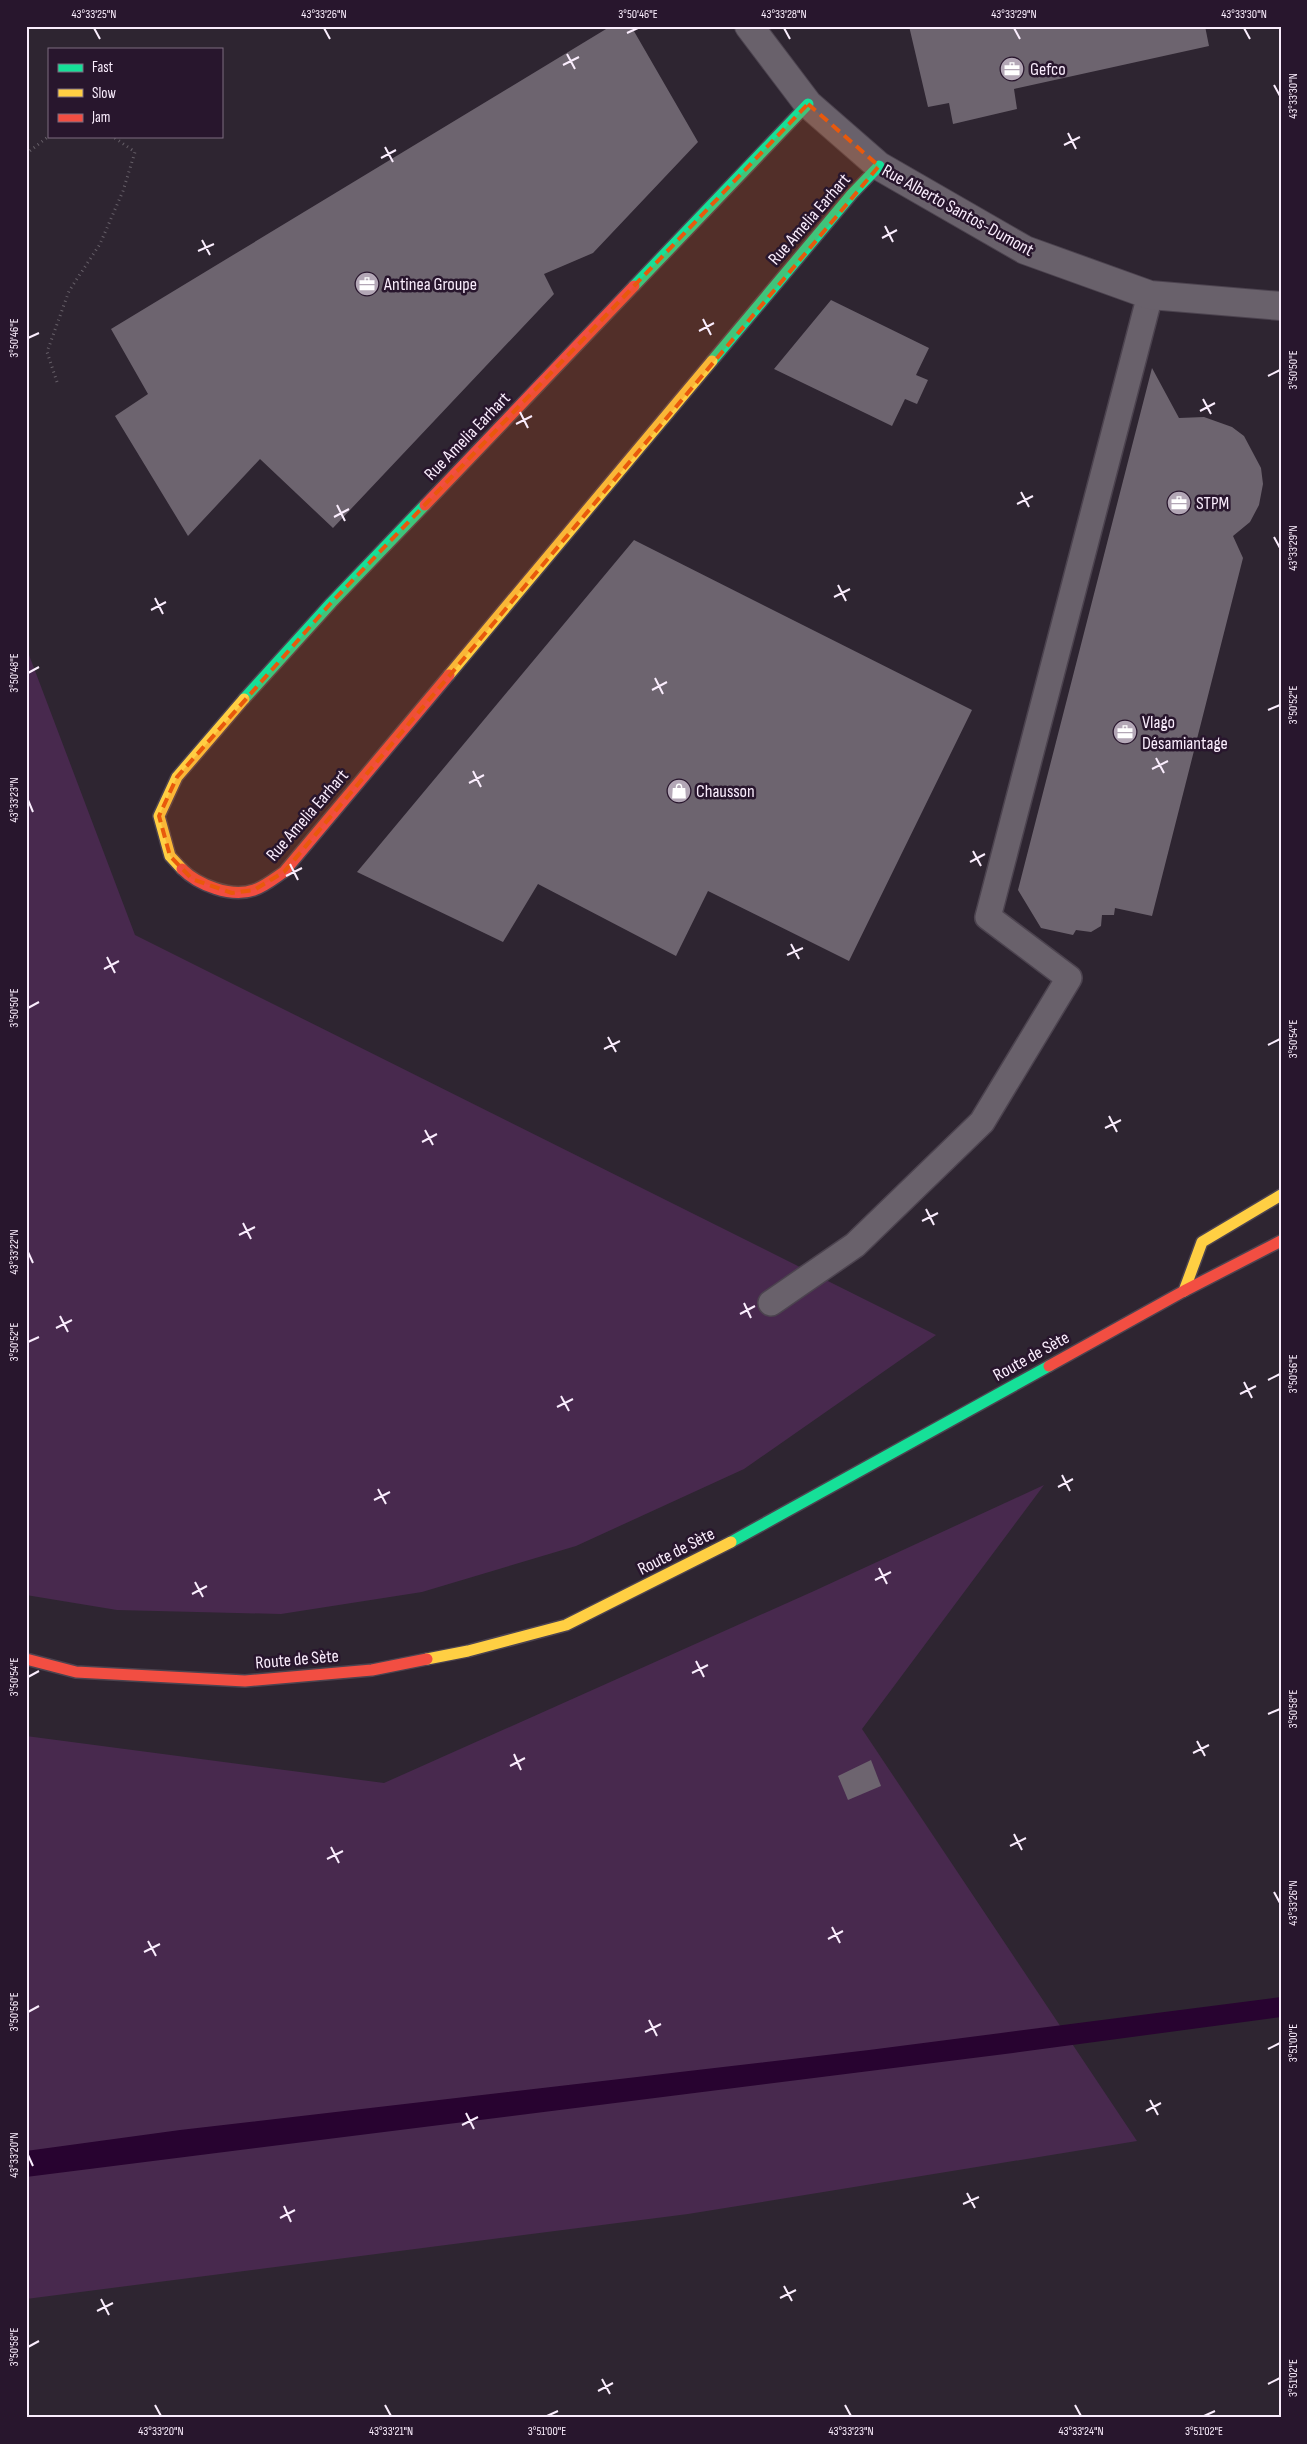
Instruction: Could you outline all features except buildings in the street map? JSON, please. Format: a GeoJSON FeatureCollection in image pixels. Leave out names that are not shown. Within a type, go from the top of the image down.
{"type":"FeatureCollection","features":[{"type":"Feature","properties":{"kind":"street","name":"Rue Alberto Santos-Dumont"},"geometry":{"type":"LineString","coordinates":[[749,26],[808,104],[879,166],[1026,250],[1150,295],[1281,306]]}},
{"type":"Feature","properties":{"kind":"street","name":"Rue Amelia Earhart"},"geometry":{"type":"LineString","coordinates":[[808,104],[331,603],[203,745],[176,778],[159,816],[170,856],[192,879],[232,893],[254,890],[284,872],[839,209],[879,166]]}},
{"type":"Feature","properties":{"kind":"street"},"geometry":{"type":"LineString","coordinates":[[1184,1291],[1202,1242],[1281,1195]]}},
{"type":"Feature","properties":{"kind":"street","name":"Route de Sète"},"geometry":{"type":"LineString","coordinates":[[26,1659],[76,1672],[244,1681],[372,1670],[468,1651],[566,1625],[702,1559],[1184,1291],[1281,1241]]}},
{"type":"Feature","properties":{"kind":"lane"},"geometry":{"type":"LineString","coordinates":[[770,1303],[855,1245],[982,1122],[1069,978],[988,917],[1150,295]]}},
{"type":"Feature","properties":{"kind":"path"},"geometry":{"type":"LineString","coordinates":[[26,154],[48,137]]}},
{"type":"Feature","properties":{"kind":"path"},"geometry":{"type":"LineString","coordinates":[[57,382],[47,352],[69,291],[104,235],[123,191],[135,152],[115,138]]}},
{"type":"Feature","properties":{"kind":"highlighted area"},"geometry":{"type":"Polygon","coordinates":[[[808,104],[879,166],[284,872],[254,890],[232,893],[192,879],[170,856],[159,816],[177,777],[331,603],[808,104]]]}},
{"type":"Feature","properties":{"kind":"shaded area"},"geometry":{"type":"Polygon","coordinates":[[[26,647],[135,935],[936,1335],[744,1469],[576,1546],[422,1592],[281,1614],[117,1610],[26,1595],[26,647]]]}},
{"type":"Feature","properties":{"kind":"shaded area"},"geometry":{"type":"Polygon","coordinates":[[[1044,1485],[862,1729],[1137,2141],[688,2214],[26,2299],[26,1736],[384,1783],[814,1591],[1044,1485]]]}},
{"type":"Feature","properties":{"kind":"shaded area"},"geometry":{"type":"Polygon","coordinates":[[[1281,1997],[1281,2017],[1013,2053],[26,2177],[26,2151],[180,2130],[869,2050],[1281,1997]]]}},
{"type":"Feature","properties":{"kind":"traffic: fast"},"geometry":{"type":"LineString","coordinates":[[634,286],[808,104]]}},
{"type":"Feature","properties":{"kind":"traffic: fast"},"geometry":{"type":"LineString","coordinates":[[712,361],[852,194],[879,166]]}},
{"type":"Feature","properties":{"kind":"traffic: fast"},"geometry":{"type":"LineString","coordinates":[[244,699],[331,603],[425,505]]}},
{"type":"Feature","properties":{"kind":"traffic: fast"},"geometry":{"type":"LineString","coordinates":[[731,1542],[1049,1366]]}},
{"type":"Feature","properties":{"kind":"traffic: slow"},"geometry":{"type":"LineString","coordinates":[[449,675],[712,361]]}},
{"type":"Feature","properties":{"kind":"traffic: slow"},"geometry":{"type":"LineString","coordinates":[[182,869],[170,856],[159,816],[177,777],[244,699]]}},
{"type":"Feature","properties":{"kind":"traffic: slow"},"geometry":{"type":"LineString","coordinates":[[1184,1291],[1202,1242],[1281,1195]]}},
{"type":"Feature","properties":{"kind":"traffic: slow"},"geometry":{"type":"LineString","coordinates":[[427,1659],[468,1651],[566,1625],[731,1542]]}},
{"type":"Feature","properties":{"kind":"traffic: jam"},"geometry":{"type":"LineString","coordinates":[[425,505],[634,286]]}},
{"type":"Feature","properties":{"kind":"traffic: jam"},"geometry":{"type":"LineString","coordinates":[[182,869],[206,885],[235,892],[258,889],[284,872],[449,675]]}},
{"type":"Feature","properties":{"kind":"traffic: jam"},"geometry":{"type":"LineString","coordinates":[[1049,1366],[1184,1291],[1281,1241]]}},
{"type":"Feature","properties":{"kind":"traffic: jam"},"geometry":{"type":"LineString","coordinates":[[26,1659],[76,1672],[245,1681],[372,1670],[427,1659]]}},
{"type":"Feature","properties":{"kind":"place","name":"Gefco"},"geometry":{"type":"Point","coordinates":[1012,69]}},
{"type":"Feature","properties":{"kind":"place","name":"Antinea Groupe"},"geometry":{"type":"Point","coordinates":[367,284]}},
{"type":"Feature","properties":{"kind":"place","name":"STPM"},"geometry":{"type":"Point","coordinates":[1179,503]}},
{"type":"Feature","properties":{"kind":"place","name":"Vlago Désamiantage"},"geometry":{"type":"Point","coordinates":[1125,732]}},
{"type":"Feature","properties":{"kind":"place","name":"Chausson"},"geometry":{"type":"Point","coordinates":[679,791]}}]}
